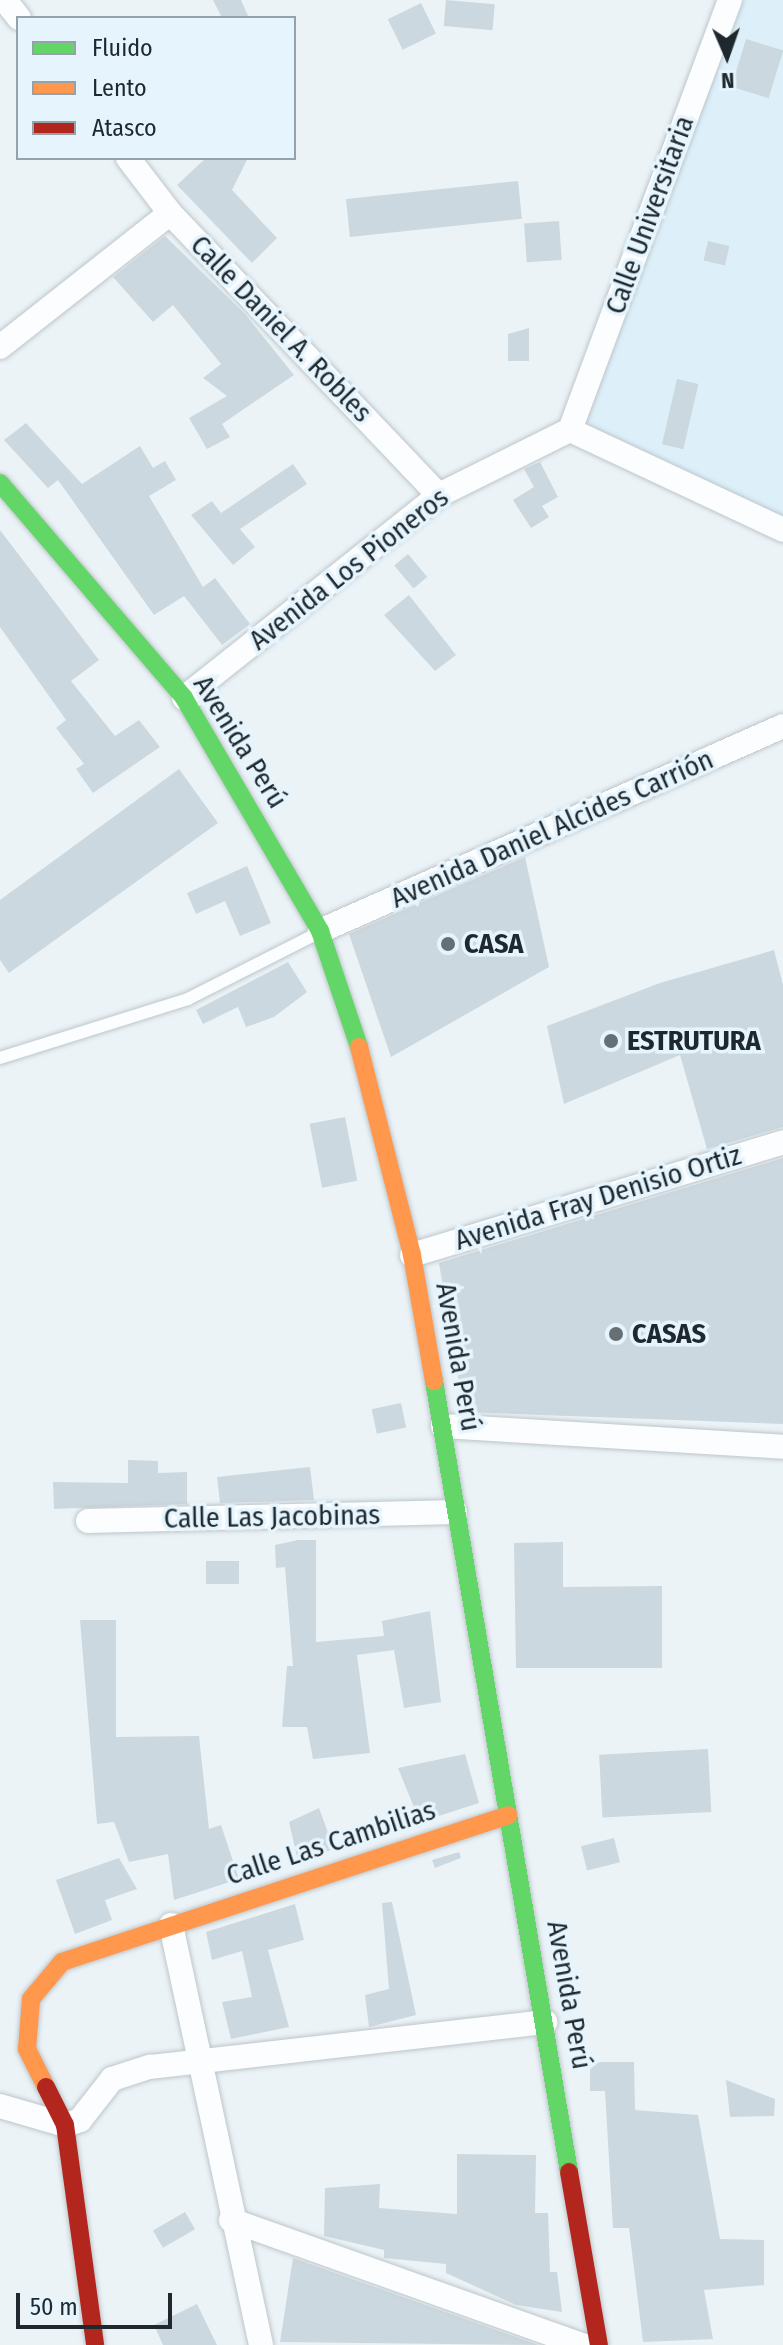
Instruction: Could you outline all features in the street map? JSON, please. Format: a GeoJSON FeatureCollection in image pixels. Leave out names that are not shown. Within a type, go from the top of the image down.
{"type":"FeatureCollection","features":[{"type":"Feature","properties":{"kind":"main road","name":"Avenida Perú"},"geometry":{"type":"LineString","coordinates":[[0,483],[184,698],[320,931],[351,1014],[412,1255],[599,2345]]}},
{"type":"Feature","properties":{"kind":"main road","name":"Calle Las Cambilias"},"geometry":{"type":"LineString","coordinates":[[95,2345],[65,2125],[27,2049],[31,1999],[62,1962],[508,1815]]}},
{"type":"Feature","properties":{"kind":"street","name":"Calle Universitaria"},"geometry":{"type":"LineString","coordinates":[[570,430],[730,0]]}},
{"type":"Feature","properties":{"kind":"street","name":"Calle Daniel A. Robles"},"geometry":{"type":"LineString","coordinates":[[130,160],[170,213],[439,495]]}},
{"type":"Feature","properties":{"kind":"street"},"geometry":{"type":"LineString","coordinates":[[0,347],[170,213]]}},
{"type":"Feature","properties":{"kind":"street","name":"Avenida Los Pioneros"},"geometry":{"type":"LineString","coordinates":[[184,698],[439,495],[570,430]]}},
{"type":"Feature","properties":{"kind":"street"},"geometry":{"type":"LineString","coordinates":[[570,430],[783,530]]}},
{"type":"Feature","properties":{"kind":"street","name":"Avenida Daniel Alcides Carrión"},"geometry":{"type":"LineString","coordinates":[[320,931],[783,726]]}},
{"type":"Feature","properties":{"kind":"street","name":"Avenida Fray Denisio Ortiz"},"geometry":{"type":"LineString","coordinates":[[412,1255],[783,1142]]}},
{"type":"Feature","properties":{"kind":"street"},"geometry":{"type":"LineString","coordinates":[[443,1426],[783,1447]]}},
{"type":"Feature","properties":{"kind":"street","name":"Calle Las Jacobinas"},"geometry":{"type":"LineString","coordinates":[[88,1521],[455,1512]]}},
{"type":"Feature","properties":{"kind":"street"},"geometry":{"type":"LineString","coordinates":[[171,1925],[202,2058],[231,2220],[261,2345]]}},
{"type":"Feature","properties":{"kind":"street"},"geometry":{"type":"LineString","coordinates":[[0,2106],[65,2125],[80,2120],[112,2079],[202,2058],[545,2022]]}},
{"type":"Feature","properties":{"kind":"street"},"geometry":{"type":"LineString","coordinates":[[231,2220],[583,2345]]}},
{"type":"Feature","properties":{"kind":"lane"},"geometry":{"type":"LineString","coordinates":[[0,1058],[188,999],[320,931]]}},
{"type":"Feature","properties":{"kind":"shaded area"},"geometry":{"type":"Polygon","coordinates":[[[730,0],[783,0],[783,530],[570,430],[730,0]]]}},
{"type":"Feature","properties":{"kind":"building"},"geometry":{"type":"Polygon","coordinates":[[[213,0],[241,0],[248,16],[221,16],[213,0]]]}},
{"type":"Feature","properties":{"kind":"building"},"geometry":{"type":"Polygon","coordinates":[[[446,0],[495,4],[493,30],[444,26],[446,0]]]}},
{"type":"Feature","properties":{"kind":"building"},"geometry":{"type":"Polygon","coordinates":[[[421,3],[436,34],[403,50],[388,19],[421,3]]]}},
{"type":"Feature","properties":{"kind":"building"},"geometry":{"type":"Polygon","coordinates":[[[746,39],[783,50],[769,98],[731,87],[746,39]]]}},
{"type":"Feature","properties":{"kind":"building"},"geometry":{"type":"Polygon","coordinates":[[[204,160],[247,160],[232,190],[277,238],[252,263],[177,185],[204,160]]]}},
{"type":"Feature","properties":{"kind":"building"},"geometry":{"type":"Polygon","coordinates":[[[518,181],[522,219],[350,237],[346,199],[518,181]]]}},
{"type":"Feature","properties":{"kind":"building"},"geometry":{"type":"Polygon","coordinates":[[[559,221],[562,260],[527,262],[524,223],[559,221]]]}},
{"type":"Feature","properties":{"kind":"building"},"geometry":{"type":"Polygon","coordinates":[[[165,236],[245,314],[294,375],[222,424],[230,437],[207,449],[189,418],[227,396],[203,378],[221,364],[173,305],[153,322],[113,277],[165,236]]]}},
{"type":"Feature","properties":{"kind":"building"},"geometry":{"type":"Polygon","coordinates":[[[708,241],[729,246],[725,265],[704,260],[708,241]]]}},
{"type":"Feature","properties":{"kind":"building"},"geometry":{"type":"Polygon","coordinates":[[[529,328],[529,361],[508,361],[508,334],[529,328]]]}},
{"type":"Feature","properties":{"kind":"building"},"geometry":{"type":"Polygon","coordinates":[[[677,379],[698,384],[683,449],[662,444],[677,379]]]}},
{"type":"Feature","properties":{"kind":"building"},"geometry":{"type":"Polygon","coordinates":[[[26,423],[82,484],[140,446],[153,468],[165,461],[176,480],[149,496],[203,587],[215,578],[250,624],[222,645],[184,596],[154,615],[58,480],[48,488],[4,440],[26,423]]]}},
{"type":"Feature","properties":{"kind":"building"},"geometry":{"type":"Polygon","coordinates":[[[540,462],[558,497],[542,506],[549,517],[531,528],[513,500],[534,487],[524,469],[540,462]]]}},
{"type":"Feature","properties":{"kind":"building"},"geometry":{"type":"Polygon","coordinates":[[[293,464],[307,484],[240,529],[255,547],[233,565],[191,515],[212,501],[221,513],[293,464]]]}},
{"type":"Feature","properties":{"kind":"building"},"geometry":{"type":"Polygon","coordinates":[[[0,530],[99,660],[71,681],[115,736],[139,720],[160,747],[93,793],[76,769],[84,764],[56,728],[66,720],[0,627],[0,530]]]}},
{"type":"Feature","properties":{"kind":"building"},"geometry":{"type":"Polygon","coordinates":[[[408,554],[427,577],[413,589],[394,566],[408,554]]]}},
{"type":"Feature","properties":{"kind":"building"},"geometry":{"type":"Polygon","coordinates":[[[409,595],[456,655],[435,671],[384,615],[409,595]]]}},
{"type":"Feature","properties":{"kind":"building"},"geometry":{"type":"Polygon","coordinates":[[[179,769],[218,823],[9,973],[0,960],[0,900],[179,769]]]}},
{"type":"Feature","properties":{"kind":"building","name":"CASA"},"geometry":{"type":"Polygon","coordinates":[[[525,857],[549,967],[391,1057],[349,934],[525,857]]]}},
{"type":"Feature","properties":{"kind":"building"},"geometry":{"type":"Polygon","coordinates":[[[247,866],[271,923],[240,936],[225,901],[196,914],[187,893],[247,866]]]}},
{"type":"Feature","properties":{"kind":"building"},"geometry":{"type":"Polygon","coordinates":[[[774,950],[783,985],[783,1127],[707,1149],[680,1055],[564,1104],[547,1026],[660,983],[774,950]]]}},
{"type":"Feature","properties":{"kind":"building"},"geometry":{"type":"Polygon","coordinates":[[[288,962],[307,992],[274,1017],[246,1027],[238,1007],[203,1024],[196,1010],[288,962]]]}},
{"type":"Feature","properties":{"kind":"building"},"geometry":{"type":"Polygon","coordinates":[[[345,1117],[357,1181],[322,1188],[310,1124],[345,1117]]]}},
{"type":"Feature","properties":{"kind":"building","name":"CASAS"},"geometry":{"type":"Polygon","coordinates":[[[783,1158],[783,1424],[464,1412],[439,1263],[783,1158]]]}},
{"type":"Feature","properties":{"kind":"building"},"geometry":{"type":"Polygon","coordinates":[[[401,1403],[406,1427],[377,1434],[372,1409],[401,1403]]]}},
{"type":"Feature","properties":{"kind":"building"},"geometry":{"type":"Polygon","coordinates":[[[128,1460],[158,1461],[158,1473],[187,1472],[187,1504],[54,1509],[53,1482],[128,1483],[128,1460]]]}},
{"type":"Feature","properties":{"kind":"building"},"geometry":{"type":"Polygon","coordinates":[[[310,1467],[314,1500],[220,1503],[217,1477],[310,1467]]]}},
{"type":"Feature","properties":{"kind":"building"},"geometry":{"type":"Polygon","coordinates":[[[316,1540],[316,1642],[384,1636],[382,1621],[430,1611],[441,1702],[404,1708],[394,1650],[357,1655],[370,1753],[313,1759],[307,1727],[282,1727],[287,1666],[293,1666],[285,1567],[276,1568],[275,1545],[316,1540]]]}},
{"type":"Feature","properties":{"kind":"building"},"geometry":{"type":"Polygon","coordinates":[[[563,1542],[563,1587],[662,1586],[662,1668],[516,1668],[514,1543],[563,1542]]]}},
{"type":"Feature","properties":{"kind":"building"},"geometry":{"type":"Polygon","coordinates":[[[206,1561],[239,1561],[239,1584],[206,1584],[206,1561]]]}},
{"type":"Feature","properties":{"kind":"building"},"geometry":{"type":"Polygon","coordinates":[[[80,1620],[116,1620],[116,1737],[199,1736],[209,1829],[221,1825],[239,1879],[174,1900],[168,1854],[129,1862],[114,1822],[97,1824],[80,1620]]]}},
{"type":"Feature","properties":{"kind":"building"},"geometry":{"type":"Polygon","coordinates":[[[708,1749],[711,1812],[602,1818],[599,1755],[708,1749]]]}},
{"type":"Feature","properties":{"kind":"building"},"geometry":{"type":"Polygon","coordinates":[[[465,1754],[479,1803],[420,1822],[398,1768],[465,1754]]]}},
{"type":"Feature","properties":{"kind":"building"},"geometry":{"type":"Polygon","coordinates":[[[319,1808],[334,1849],[298,1861],[289,1822],[319,1808]]]}},
{"type":"Feature","properties":{"kind":"building"},"geometry":{"type":"Polygon","coordinates":[[[614,1838],[620,1862],[587,1870],[581,1846],[614,1838]]]}},
{"type":"Feature","properties":{"kind":"building"},"geometry":{"type":"Polygon","coordinates":[[[459,1852],[461,1858],[435,1868],[432,1860],[459,1852]]]}},
{"type":"Feature","properties":{"kind":"building"},"geometry":{"type":"Polygon","coordinates":[[[119,1858],[137,1889],[105,1900],[112,1920],[75,1934],[56,1880],[119,1858]]]}},
{"type":"Feature","properties":{"kind":"building"},"geometry":{"type":"Polygon","coordinates":[[[392,1902],[416,2015],[369,2027],[365,1995],[389,1989],[382,1903],[392,1902]]]}},
{"type":"Feature","properties":{"kind":"building"},"geometry":{"type":"Polygon","coordinates":[[[295,1904],[304,1940],[268,1950],[289,2027],[231,2039],[222,2002],[252,1997],[242,1951],[212,1960],[206,1932],[295,1904]]]}},
{"type":"Feature","properties":{"kind":"building"},"geometry":{"type":"Polygon","coordinates":[[[590,2062],[634,2062],[635,2110],[698,2115],[720,2239],[764,2240],[764,2285],[704,2290],[713,2339],[643,2342],[629,2228],[613,2228],[605,2091],[590,2091],[590,2062]]]}},
{"type":"Feature","properties":{"kind":"building"},"geometry":{"type":"Polygon","coordinates":[[[726,2080],[775,2099],[774,2116],[730,2117],[726,2080]]]}},
{"type":"Feature","properties":{"kind":"building"},"geometry":{"type":"Polygon","coordinates":[[[457,2154],[536,2155],[535,2213],[548,2213],[550,2272],[557,2272],[562,2312],[516,2305],[446,2273],[446,2264],[384,2258],[384,2250],[324,2236],[325,2188],[380,2184],[379,2208],[457,2214],[457,2154]]]}},
{"type":"Feature","properties":{"kind":"building"},"geometry":{"type":"Polygon","coordinates":[[[185,2212],[195,2229],[163,2248],[153,2230],[185,2212]]]}},
{"type":"Feature","properties":{"kind":"building"},"geometry":{"type":"Polygon","coordinates":[[[293,2258],[538,2345],[280,2342],[293,2258]]]}},
{"type":"Feature","properties":{"kind":"building"},"geometry":{"type":"Polygon","coordinates":[[[197,2304],[217,2345],[163,2345],[154,2325],[197,2304]]]}},
{"type":"Feature","properties":{"kind":"traffic: fast"},"geometry":{"type":"LineString","coordinates":[[0,483],[184,698],[320,931],[359,1047]]}},
{"type":"Feature","properties":{"kind":"traffic: fast"},"geometry":{"type":"LineString","coordinates":[[434,1381],[569,2172]]}},
{"type":"Feature","properties":{"kind":"traffic: slow"},"geometry":{"type":"LineString","coordinates":[[359,1047],[412,1255],[434,1381]]}},
{"type":"Feature","properties":{"kind":"traffic: slow"},"geometry":{"type":"LineString","coordinates":[[46,2087],[27,2049],[31,1999],[62,1962],[508,1815]]}},
{"type":"Feature","properties":{"kind":"traffic: jam"},"geometry":{"type":"LineString","coordinates":[[46,2087],[65,2125],[95,2345]]}},
{"type":"Feature","properties":{"kind":"traffic: jam"},"geometry":{"type":"LineString","coordinates":[[569,2172],[599,2345]]}},
{"type":"Feature","properties":{"kind":"place","name":"CASA"},"geometry":{"type":"Point","coordinates":[448,944]}},
{"type":"Feature","properties":{"kind":"place","name":"ESTRUTURA"},"geometry":{"type":"Point","coordinates":[611,1041]}},
{"type":"Feature","properties":{"kind":"place","name":"CASAS"},"geometry":{"type":"Point","coordinates":[616,1334]}}]}
